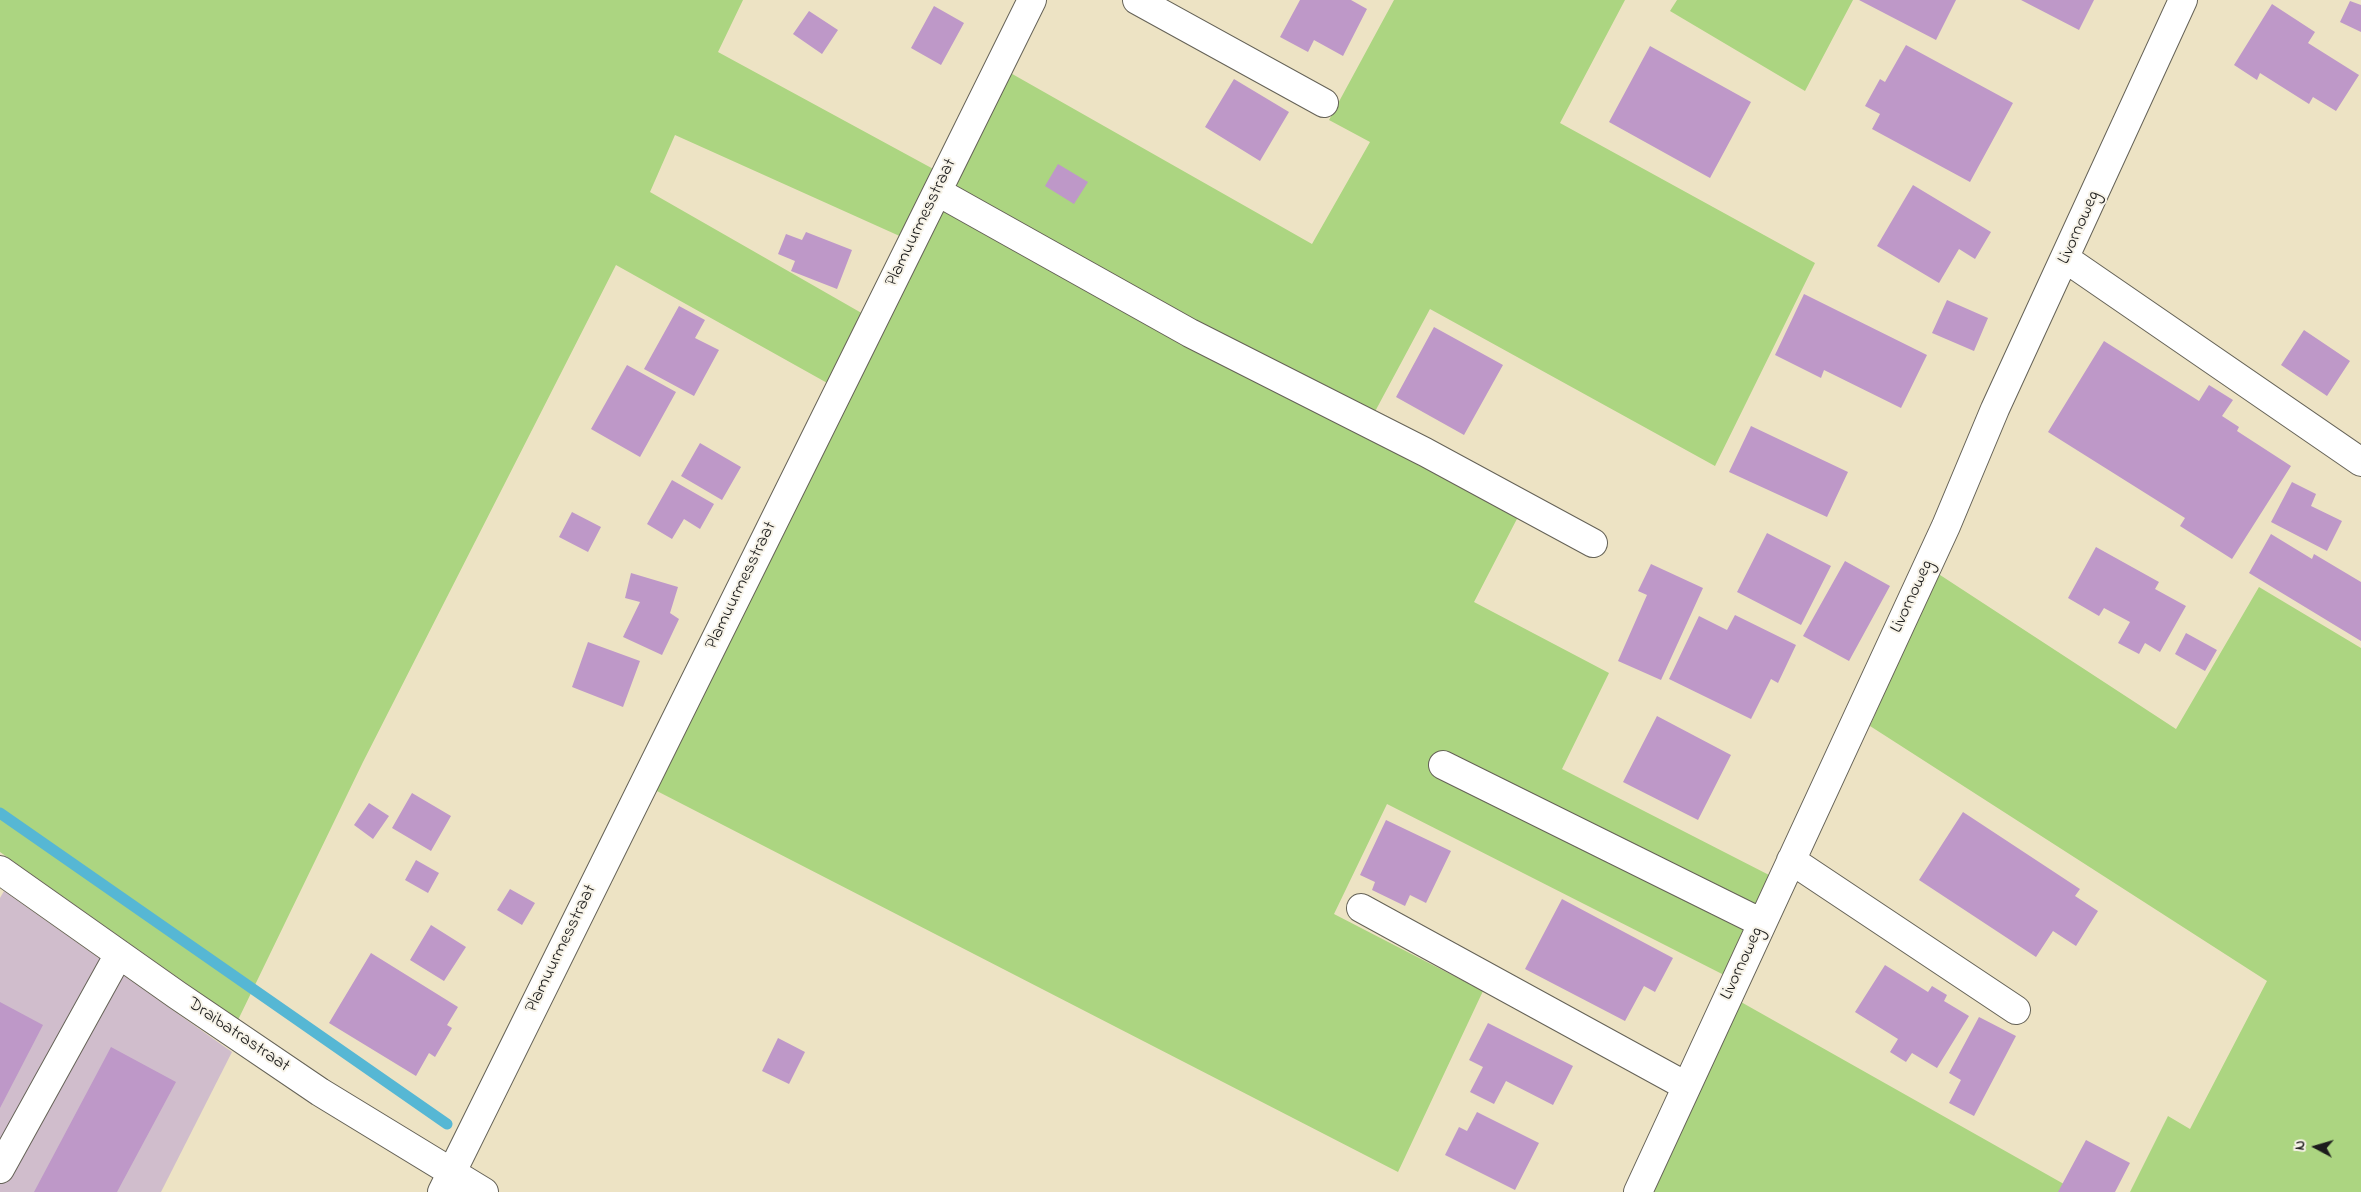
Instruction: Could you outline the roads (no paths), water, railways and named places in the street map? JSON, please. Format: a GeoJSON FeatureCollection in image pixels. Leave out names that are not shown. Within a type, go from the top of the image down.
{"type":"FeatureCollection","features":[{"type":"Feature","properties":{"kind":"street","name":"Plamuurmesstraat"},"geometry":{"type":"LineString","coordinates":[[447,1182],[1032,0]]}},
{"type":"Feature","properties":{"kind":"street"},"geometry":{"type":"LineString","coordinates":[[1137,0],[1324,102]]}},
{"type":"Feature","properties":{"kind":"street","name":"Livornoweg"},"geometry":{"type":"LineString","coordinates":[[1638,1192],[1942,535],[1995,409],[2066,259],[2183,0]]}},
{"type":"Feature","properties":{"kind":"street"},"geometry":{"type":"LineString","coordinates":[[938,192],[1190,333],[1425,452],[1593,543]]}},
{"type":"Feature","properties":{"kind":"street"},"geometry":{"type":"LineString","coordinates":[[2066,259],[2361,462]]}},
{"type":"Feature","properties":{"kind":"street"},"geometry":{"type":"LineString","coordinates":[[1443,765],[1762,923]]}},
{"type":"Feature","properties":{"kind":"street"},"geometry":{"type":"LineString","coordinates":[[1791,860],[2016,1010]]}},
{"type":"Feature","properties":{"kind":"street","name":"Draibatrastraat"},"geometry":{"type":"LineString","coordinates":[[0,870],[447,1182],[484,1192]]}},
{"type":"Feature","properties":{"kind":"street"},"geometry":{"type":"LineString","coordinates":[[1360,908],[1686,1086]]}},
{"type":"Feature","properties":{"kind":"street"},"geometry":{"type":"LineString","coordinates":[[0,1169],[119,954]]}},
{"type":"Feature","properties":{"kind":"waterway"},"geometry":{"type":"LineString","coordinates":[[0,813],[447,1124]]}}]}
